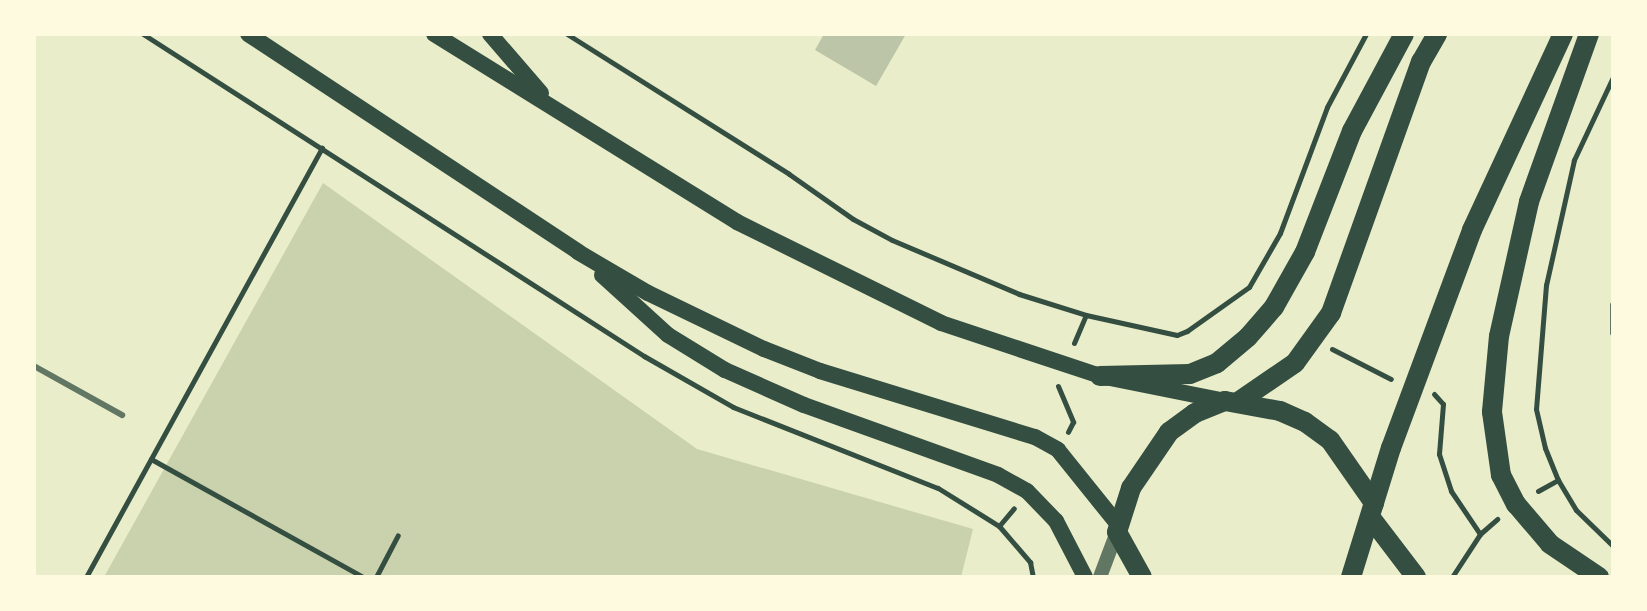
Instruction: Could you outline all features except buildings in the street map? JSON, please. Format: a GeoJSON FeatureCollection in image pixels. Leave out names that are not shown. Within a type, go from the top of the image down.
{"type":"FeatureCollection","features":[{"type":"Feature","properties":{"kind":"main road"},"geometry":{"type":"LineString","coordinates":[[248,34],[578,252],[648,293],[764,349],[872,388],[1035,437],[1065,458],[1118,529],[1142,577]]}},
{"type":"Feature","properties":{"kind":"main road"},"geometry":{"type":"LineString","coordinates":[[434,34],[737,222],[941,323],[1100,376],[1231,401],[1305,422],[1330,440],[1416,577]]}},
{"type":"Feature","properties":{"kind":"main road"},"geometry":{"type":"LineString","coordinates":[[490,34],[555,109]]}},
{"type":"Feature","properties":{"kind":"main road"},"geometry":{"type":"LineString","coordinates":[[1100,376],[1190,374],[1217,363],[1248,337],[1274,307],[1305,252],[1352,131],[1404,34]]}},
{"type":"Feature","properties":{"kind":"main road"},"geometry":{"type":"LineString","coordinates":[[1118,529],[1131,488],[1169,432],[1195,413],[1231,401],[1295,363],[1331,313],[1421,62],[1437,34]]}},
{"type":"Feature","properties":{"kind":"main road"},"geometry":{"type":"LineString","coordinates":[[1351,577],[1391,448],[1472,230],[1563,34]]}},
{"type":"Feature","properties":{"kind":"main road"},"geometry":{"type":"LineString","coordinates":[[1589,34],[1529,202],[1499,336],[1492,412],[1501,475],[1516,504],[1550,544],[1599,577]]}},
{"type":"Feature","properties":{"kind":"main road"},"geometry":{"type":"LineString","coordinates":[[578,252],[668,335],[725,370],[804,405],[998,475],[1027,491],[1056,521],[1085,577]]}},
{"type":"Feature","properties":{"kind":"street"},"geometry":{"type":"LineString","coordinates":[[1100,577],[1118,529]]}},
{"type":"Feature","properties":{"kind":"lane"},"geometry":{"type":"LineString","coordinates":[[1613,305],[1613,333]]}},
{"type":"Feature","properties":{"kind":"lane"},"geometry":{"type":"LineString","coordinates":[[34,366],[122,415]]}},
{"type":"Feature","properties":{"kind":"path"},"geometry":{"type":"LineString","coordinates":[[143,34],[644,356],[733,407],[938,488],[999,526],[1030,562],[1033,577]]}},
{"type":"Feature","properties":{"kind":"path"},"geometry":{"type":"LineString","coordinates":[[567,34],[789,174],[853,219],[1019,294],[1086,315],[1177,335],[1249,287],[1280,233],[1327,107],[1366,34]]}},
{"type":"Feature","properties":{"kind":"path"},"geometry":{"type":"LineString","coordinates":[[1613,77],[1574,160],[1546,285],[1536,409],[1545,448],[1558,480],[1576,510],[1613,546]]}},
{"type":"Feature","properties":{"kind":"path"},"geometry":{"type":"LineString","coordinates":[[86,577],[322,148]]}},
{"type":"Feature","properties":{"kind":"path"},"geometry":{"type":"LineString","coordinates":[[1072,347],[1086,315]]}},
{"type":"Feature","properties":{"kind":"path"},"geometry":{"type":"LineString","coordinates":[[1336,352],[1394,381]]}},
{"type":"Feature","properties":{"kind":"path"},"geometry":{"type":"LineString","coordinates":[[1058,384],[1060,396],[1073,422],[1070,430]]}},
{"type":"Feature","properties":{"kind":"path"},"geometry":{"type":"LineString","coordinates":[[1431,393],[1443,404],[1439,454],[1451,491],[1480,534]]}},
{"type":"Feature","properties":{"kind":"path"},"geometry":{"type":"LineString","coordinates":[[151,459],[363,577]]}},
{"type":"Feature","properties":{"kind":"path"},"geometry":{"type":"LineString","coordinates":[[1525,499],[1558,480]]}},
{"type":"Feature","properties":{"kind":"path"},"geometry":{"type":"LineString","coordinates":[[999,526],[1014,508]]}},
{"type":"Feature","properties":{"kind":"path"},"geometry":{"type":"LineString","coordinates":[[1452,577],[1480,534],[1496,521]]}},
{"type":"Feature","properties":{"kind":"path"},"geometry":{"type":"LineString","coordinates":[[376,577],[398,535]]}},
{"type":"Feature","properties":{"kind":"green space"},"geometry":{"type":"Polygon","coordinates":[[[323,183],[697,449],[973,529],[961,577],[104,577],[323,183]]]}}]}
